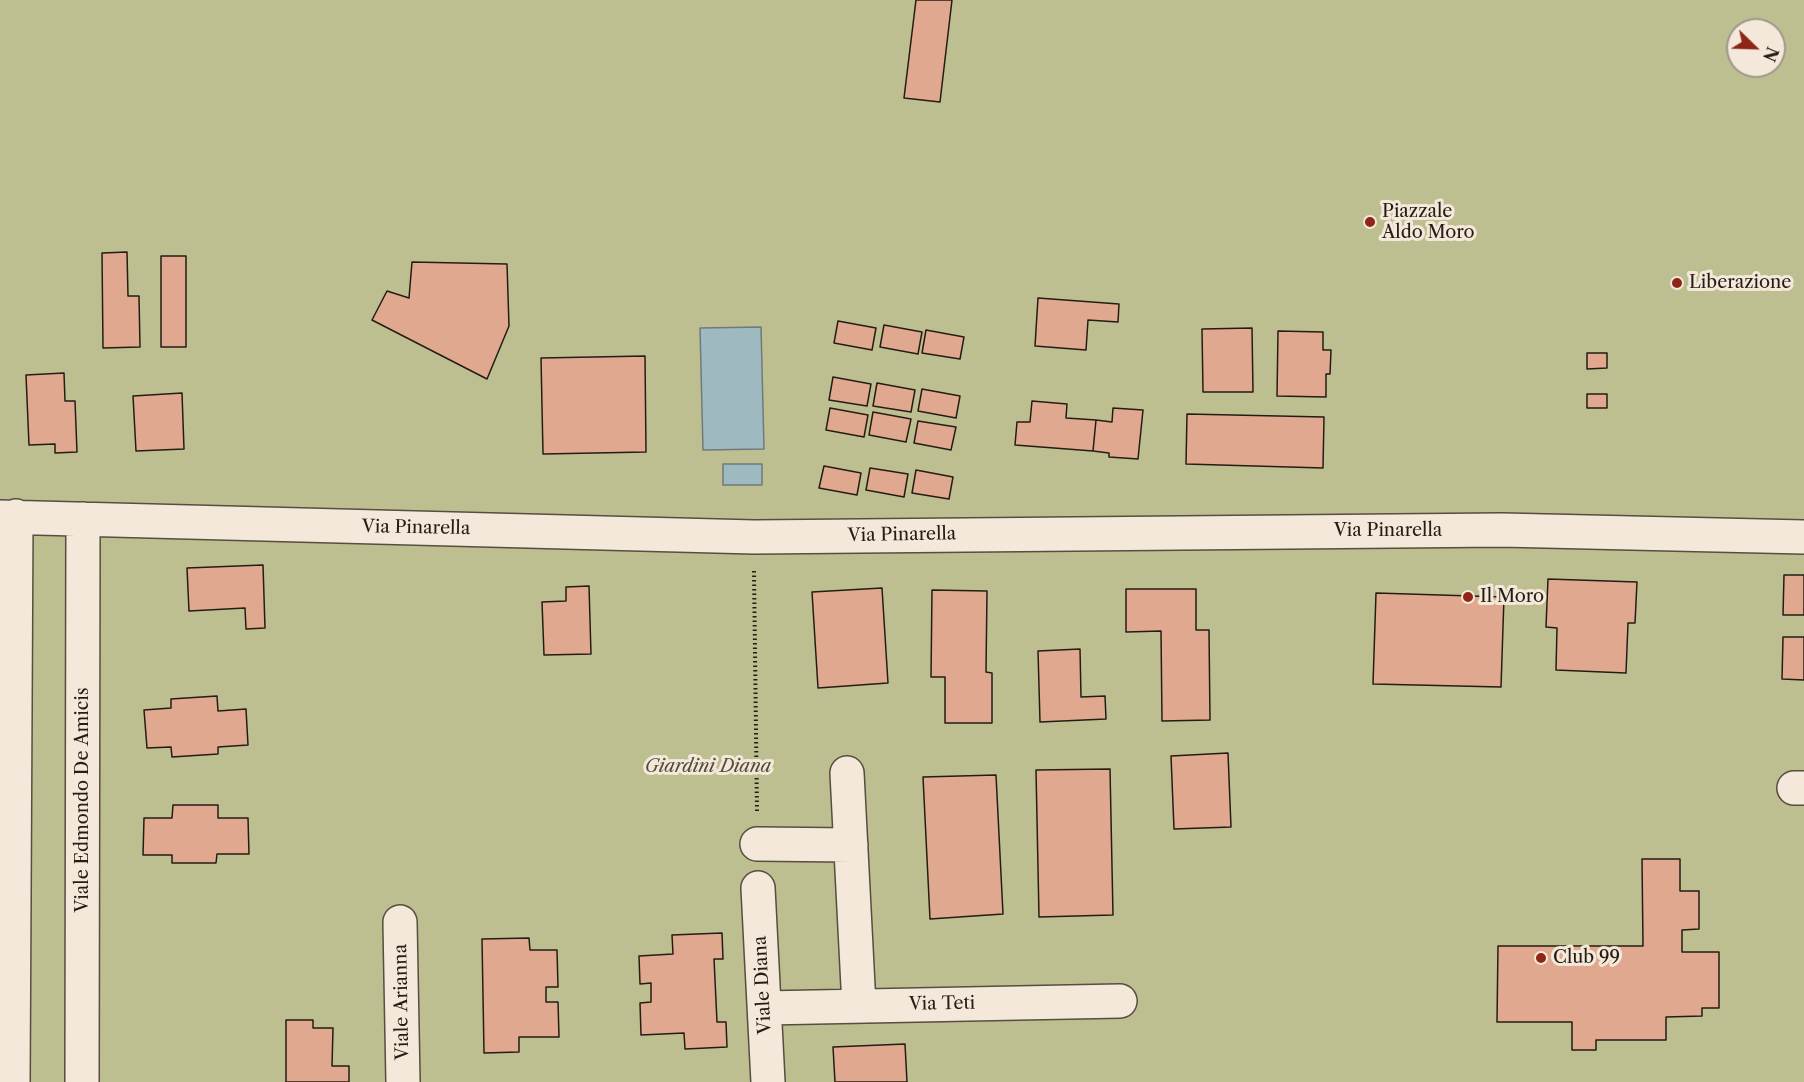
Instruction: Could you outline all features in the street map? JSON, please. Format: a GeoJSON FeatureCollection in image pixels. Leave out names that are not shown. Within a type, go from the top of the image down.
{"type":"FeatureCollection","features":[{"type":"Feature","properties":{"kind":"street","name":"Via Pinarella"},"geometry":{"type":"LineString","coordinates":[[8,516],[754,537],[1502,530],[1804,537]]}},
{"type":"Feature","properties":{"kind":"street"},"geometry":{"type":"LineString","coordinates":[[8,516],[13,1082]]}},
{"type":"Feature","properties":{"kind":"street","name":"Viale Edmondo De Amicis"},"geometry":{"type":"LineString","coordinates":[[82,1082],[83,519]]}},
{"type":"Feature","properties":{"kind":"street"},"geometry":{"type":"LineString","coordinates":[[847,773],[859,1006]]}},
{"type":"Feature","properties":{"kind":"street"},"geometry":{"type":"LineString","coordinates":[[757,844],[850,846]]}},
{"type":"Feature","properties":{"kind":"street","name":"Viale Diana"},"geometry":{"type":"LineString","coordinates":[[758,888],[768,1082]]}},
{"type":"Feature","properties":{"kind":"street","name":"Viale Arianna"},"geometry":{"type":"LineString","coordinates":[[400,922],[403,1082]]}},
{"type":"Feature","properties":{"kind":"street","name":"Via Teti"},"geometry":{"type":"LineString","coordinates":[[765,1008],[1120,1001]]}},
{"type":"Feature","properties":{"kind":"path"},"geometry":{"type":"LineString","coordinates":[[754,537],[757,844]]}},
{"type":"Feature","properties":{"kind":"green space","name":"Giardini Diana"},"geometry":{"type":"Polygon","coordinates":[[[0,0],[1804,0],[1804,1082],[0,1082],[0,0]]]}},
{"type":"Feature","properties":{"kind":"water"},"geometry":{"type":"Polygon","coordinates":[[[761,327],[764,449],[703,450],[700,328],[761,327]]]}},
{"type":"Feature","properties":{"kind":"water"},"geometry":{"type":"Polygon","coordinates":[[[723,464],[762,464],[762,485],[723,485],[723,464]]]}},
{"type":"Feature","properties":{"kind":"building"},"geometry":{"type":"Polygon","coordinates":[[[916,0],[952,0],[940,102],[904,98],[916,0]]]}},
{"type":"Feature","properties":{"kind":"building"},"geometry":{"type":"Polygon","coordinates":[[[127,252],[128,296],[139,296],[140,347],[103,348],[102,253],[127,252]]]}},
{"type":"Feature","properties":{"kind":"building"},"geometry":{"type":"Polygon","coordinates":[[[161,256],[186,256],[186,347],[161,347],[161,256]]]}},
{"type":"Feature","properties":{"kind":"building"},"geometry":{"type":"Polygon","coordinates":[[[412,262],[507,264],[509,326],[487,379],[372,320],[387,291],[409,298],[412,262]]]}},
{"type":"Feature","properties":{"kind":"building"},"geometry":{"type":"Polygon","coordinates":[[[1038,298],[1119,304],[1118,322],[1088,320],[1086,350],[1035,346],[1038,298]]]}},
{"type":"Feature","properties":{"kind":"building"},"geometry":{"type":"Polygon","coordinates":[[[838,321],[876,328],[872,350],[834,343],[838,321]]]}},
{"type":"Feature","properties":{"kind":"building"},"geometry":{"type":"Polygon","coordinates":[[[884,325],[922,332],[918,354],[880,347],[884,325]]]}},
{"type":"Feature","properties":{"kind":"building"},"geometry":{"type":"Polygon","coordinates":[[[1252,328],[1253,392],[1203,392],[1202,329],[1252,328]]]}},
{"type":"Feature","properties":{"kind":"building"},"geometry":{"type":"Polygon","coordinates":[[[926,330],[964,337],[960,359],[922,353],[926,330]]]}},
{"type":"Feature","properties":{"kind":"building"},"geometry":{"type":"Polygon","coordinates":[[[1278,331],[1323,332],[1323,350],[1331,350],[1330,374],[1326,374],[1326,397],[1277,396],[1278,331]]]}},
{"type":"Feature","properties":{"kind":"building"},"geometry":{"type":"Polygon","coordinates":[[[1587,353],[1607,353],[1607,368],[1587,369],[1587,353]]]}},
{"type":"Feature","properties":{"kind":"building"},"geometry":{"type":"Polygon","coordinates":[[[645,356],[646,452],[543,454],[541,358],[645,356]]]}},
{"type":"Feature","properties":{"kind":"building"},"geometry":{"type":"Polygon","coordinates":[[[64,373],[65,401],[75,401],[77,452],[55,453],[55,444],[29,445],[26,375],[64,373]]]}},
{"type":"Feature","properties":{"kind":"building"},"geometry":{"type":"Polygon","coordinates":[[[833,377],[871,384],[867,406],[829,400],[833,377]]]}},
{"type":"Feature","properties":{"kind":"building"},"geometry":{"type":"Polygon","coordinates":[[[877,383],[915,390],[911,412],[873,406],[877,383]]]}},
{"type":"Feature","properties":{"kind":"building"},"geometry":{"type":"Polygon","coordinates":[[[922,389],[960,396],[956,418],[918,411],[922,389]]]}},
{"type":"Feature","properties":{"kind":"building"},"geometry":{"type":"Polygon","coordinates":[[[182,393],[184,449],[136,451],[133,396],[182,393]]]}},
{"type":"Feature","properties":{"kind":"building"},"geometry":{"type":"Polygon","coordinates":[[[1587,394],[1607,394],[1607,408],[1587,408],[1587,394]]]}},
{"type":"Feature","properties":{"kind":"building"},"geometry":{"type":"Polygon","coordinates":[[[1032,401],[1067,404],[1066,418],[1096,420],[1093,451],[1015,445],[1017,422],[1030,422],[1032,401]]]}},
{"type":"Feature","properties":{"kind":"building"},"geometry":{"type":"Polygon","coordinates":[[[830,408],[868,415],[864,437],[826,430],[830,408]]]}},
{"type":"Feature","properties":{"kind":"building"},"geometry":{"type":"Polygon","coordinates":[[[1113,408],[1143,410],[1138,459],[1109,457],[1109,453],[1093,451],[1096,420],[1112,422],[1113,408]]]}},
{"type":"Feature","properties":{"kind":"building"},"geometry":{"type":"Polygon","coordinates":[[[873,412],[911,419],[906,442],[869,435],[873,412]]]}},
{"type":"Feature","properties":{"kind":"building"},"geometry":{"type":"Polygon","coordinates":[[[1187,414],[1324,417],[1323,468],[1186,464],[1187,414]]]}},
{"type":"Feature","properties":{"kind":"building"},"geometry":{"type":"Polygon","coordinates":[[[918,421],[956,427],[951,450],[914,443],[918,421]]]}},
{"type":"Feature","properties":{"kind":"building"},"geometry":{"type":"Polygon","coordinates":[[[824,466],[861,473],[857,495],[819,488],[824,466]]]}},
{"type":"Feature","properties":{"kind":"building"},"geometry":{"type":"Polygon","coordinates":[[[870,468],[908,474],[904,497],[866,490],[870,468]]]}},
{"type":"Feature","properties":{"kind":"building"},"geometry":{"type":"Polygon","coordinates":[[[916,470],[953,477],[949,499],[912,493],[916,470]]]}},
{"type":"Feature","properties":{"kind":"building"},"geometry":{"type":"Polygon","coordinates":[[[263,565],[265,628],[246,629],[245,608],[189,611],[187,568],[263,565]]]}},
{"type":"Feature","properties":{"kind":"building"},"geometry":{"type":"Polygon","coordinates":[[[1784,575],[1804,575],[1804,615],[1783,615],[1784,575]]]}},
{"type":"Feature","properties":{"kind":"building"},"geometry":{"type":"Polygon","coordinates":[[[1548,579],[1637,582],[1635,623],[1628,623],[1626,673],[1556,670],[1557,628],[1546,627],[1548,579]]]}},
{"type":"Feature","properties":{"kind":"building"},"geometry":{"type":"Polygon","coordinates":[[[589,586],[591,654],[544,655],[542,602],[566,601],[566,587],[589,586]]]}},
{"type":"Feature","properties":{"kind":"building"},"geometry":{"type":"Polygon","coordinates":[[[882,588],[888,683],[818,688],[812,592],[882,588]]]}},
{"type":"Feature","properties":{"kind":"building"},"geometry":{"type":"Polygon","coordinates":[[[1126,589],[1196,589],[1196,630],[1209,630],[1210,720],[1162,721],[1161,631],[1126,632],[1126,589]]]}},
{"type":"Feature","properties":{"kind":"building"},"geometry":{"type":"Polygon","coordinates":[[[932,590],[987,591],[986,672],[992,673],[992,723],[945,723],[945,677],[931,677],[932,590]]]}},
{"type":"Feature","properties":{"kind":"building"},"geometry":{"type":"Polygon","coordinates":[[[1376,593],[1504,597],[1501,687],[1373,684],[1376,593]]]}},
{"type":"Feature","properties":{"kind":"building"},"geometry":{"type":"Polygon","coordinates":[[[1783,637],[1804,637],[1804,680],[1782,679],[1783,637]]]}},
{"type":"Feature","properties":{"kind":"building"},"geometry":{"type":"Polygon","coordinates":[[[1080,649],[1081,697],[1105,696],[1106,719],[1040,722],[1038,651],[1080,649]]]}},
{"type":"Feature","properties":{"kind":"building"},"geometry":{"type":"Polygon","coordinates":[[[217,696],[218,711],[246,709],[248,745],[218,747],[218,754],[172,757],[171,747],[147,748],[144,710],[171,708],[171,699],[217,696]]]}},
{"type":"Feature","properties":{"kind":"building"},"geometry":{"type":"Polygon","coordinates":[[[1228,753],[1231,827],[1174,829],[1171,756],[1228,753]]]}},
{"type":"Feature","properties":{"kind":"building"},"geometry":{"type":"Polygon","coordinates":[[[1110,769],[1113,915],[1039,917],[1036,770],[1110,769]]]}},
{"type":"Feature","properties":{"kind":"building"},"geometry":{"type":"Polygon","coordinates":[[[996,775],[1003,914],[930,919],[923,777],[996,775]]]}},
{"type":"Feature","properties":{"kind":"building"},"geometry":{"type":"Polygon","coordinates":[[[173,805],[218,805],[218,818],[248,818],[249,854],[217,854],[216,863],[172,863],[172,855],[143,855],[144,818],[172,818],[173,805]]]}},
{"type":"Feature","properties":{"kind":"building"},"geometry":{"type":"Polygon","coordinates":[[[1642,859],[1680,859],[1680,891],[1699,891],[1699,929],[1682,930],[1682,952],[1719,952],[1719,1008],[1702,1008],[1702,1016],[1666,1017],[1666,1040],[1596,1040],[1596,1050],[1572,1050],[1572,1022],[1497,1022],[1498,946],[1643,946],[1642,859]]]}},
{"type":"Feature","properties":{"kind":"building"},"geometry":{"type":"Polygon","coordinates":[[[722,933],[723,959],[714,959],[717,1022],[726,1022],[727,1047],[685,1049],[684,1033],[641,1035],[640,1003],[651,1002],[651,983],[640,984],[639,956],[673,954],[672,935],[722,933]]]}},
{"type":"Feature","properties":{"kind":"building"},"geometry":{"type":"Polygon","coordinates":[[[529,938],[530,950],[557,950],[558,987],[546,987],[546,1002],[558,1002],[559,1037],[519,1037],[519,1052],[484,1053],[482,939],[529,938]]]}},
{"type":"Feature","properties":{"kind":"building"},"geometry":{"type":"Polygon","coordinates":[[[286,1020],[313,1020],[313,1028],[333,1028],[332,1066],[349,1066],[349,1082],[286,1082],[286,1020]]]}},
{"type":"Feature","properties":{"kind":"building"},"geometry":{"type":"Polygon","coordinates":[[[905,1044],[907,1082],[835,1082],[833,1047],[905,1044]]]}},
{"type":"Feature","properties":{"kind":"place","name":"Piazzale Aldo Moro"},"geometry":{"type":"Point","coordinates":[1370,222]}},
{"type":"Feature","properties":{"kind":"place","name":"Liberazione"},"geometry":{"type":"Point","coordinates":[1677,283]}},
{"type":"Feature","properties":{"kind":"place","name":"Il Moro"},"geometry":{"type":"Point","coordinates":[1468,597]}},
{"type":"Feature","properties":{"kind":"place","name":"Club 99"},"geometry":{"type":"Point","coordinates":[1541,958]}}]}
